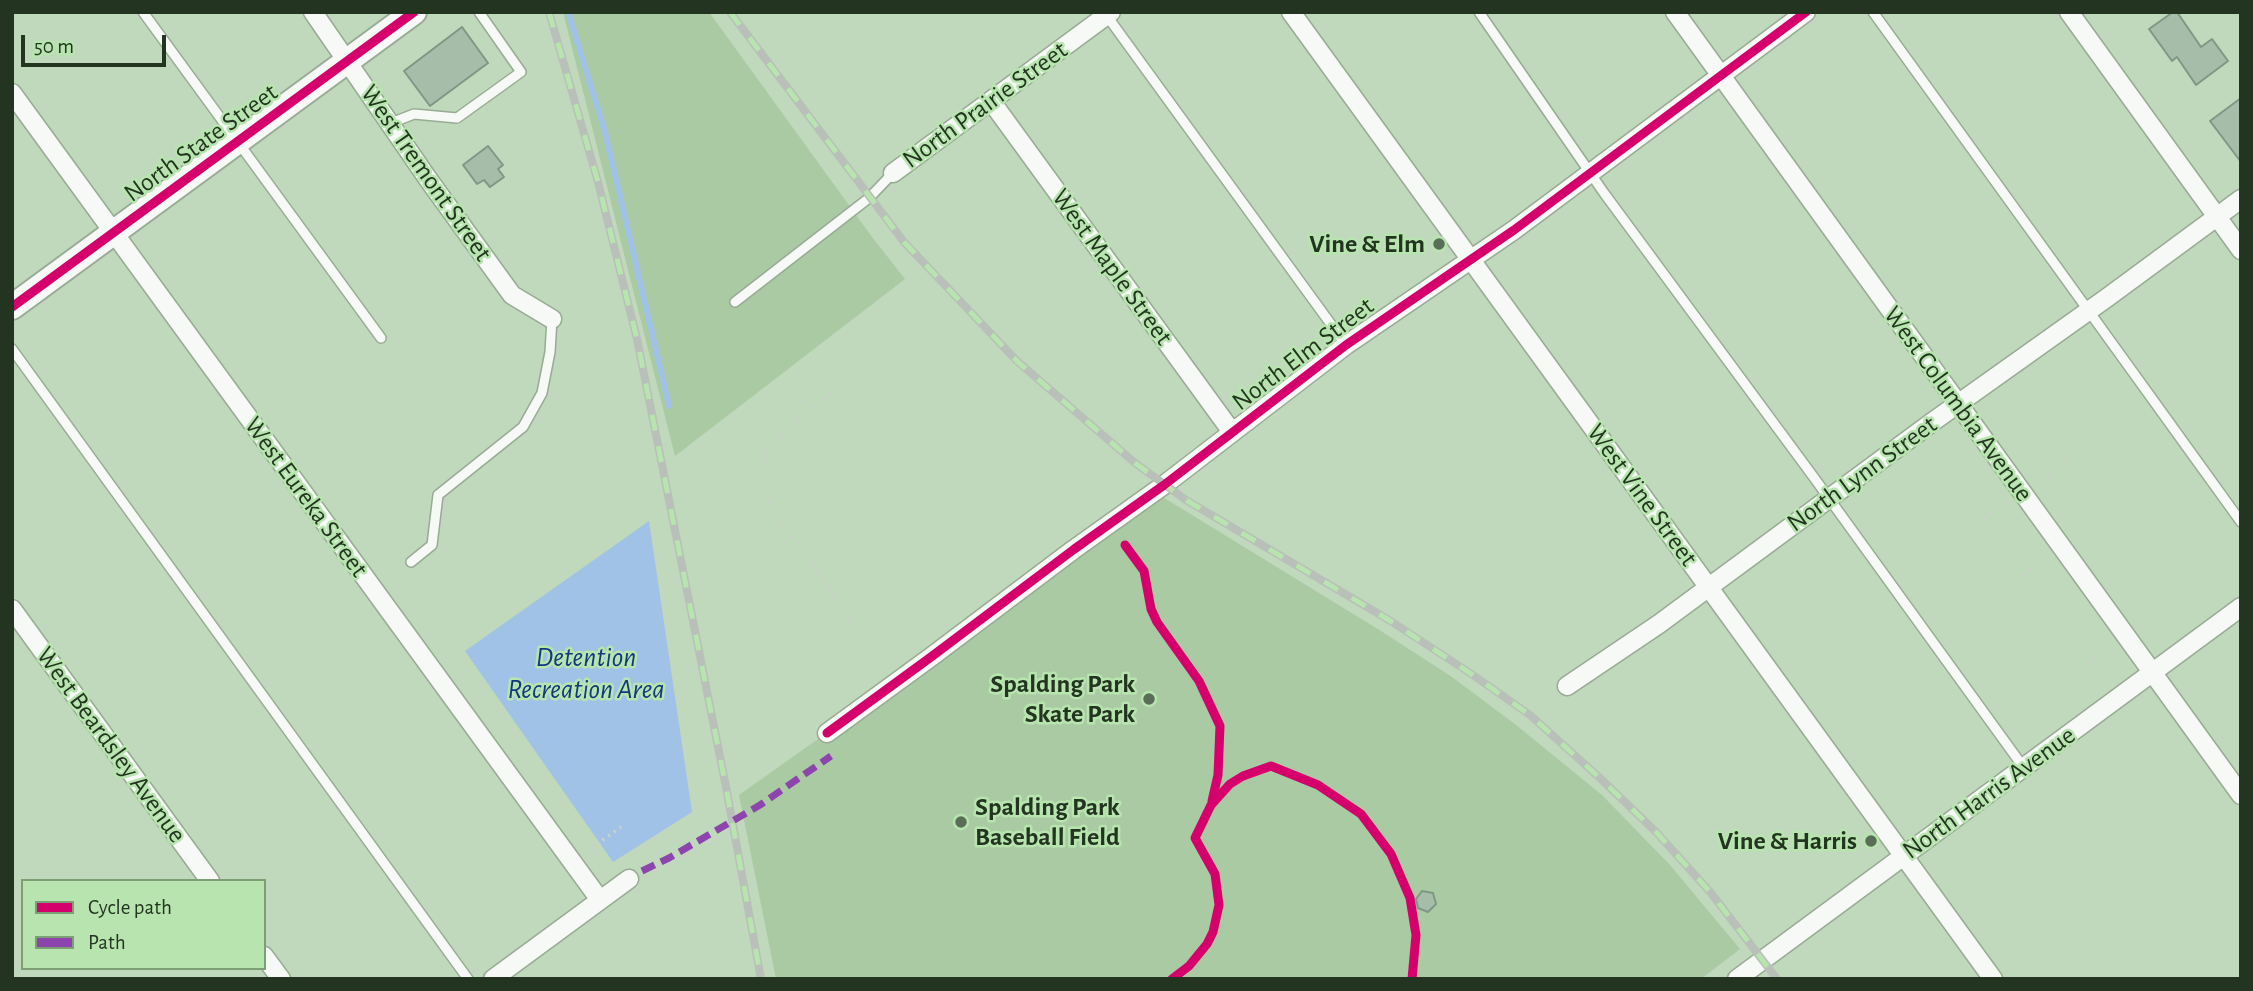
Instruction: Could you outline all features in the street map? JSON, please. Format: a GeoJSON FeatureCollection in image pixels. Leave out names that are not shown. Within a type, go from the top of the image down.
{"type":"FeatureCollection","features":[{"type":"Feature","properties":{"kind":"main road","name":"North State Street"},"geometry":{"type":"LineString","coordinates":[[12,307],[414,12]]}},
{"type":"Feature","properties":{"kind":"street","name":"West Tremont Street"},"geometry":{"type":"LineString","coordinates":[[313,12],[512,295],[552,319]]}},
{"type":"Feature","properties":{"kind":"street","name":"West Vine Street"},"geometry":{"type":"LineString","coordinates":[[1291,12],[1993,979]]}},
{"type":"Feature","properties":{"kind":"street","name":"West Columbia Avenue"},"geometry":{"type":"LineString","coordinates":[[1675,12],[2241,795]]}},
{"type":"Feature","properties":{"kind":"street","name":"North Elm Street"},"geometry":{"type":"LineString","coordinates":[[827,733],[1164,485],[1346,345],[1514,230],[1806,12]]}},
{"type":"Feature","properties":{"kind":"street"},"geometry":{"type":"LineString","coordinates":[[2069,12],[2241,250]]}},
{"type":"Feature","properties":{"kind":"street","name":"North Prairie Street"},"geometry":{"type":"LineString","coordinates":[[893,173],[992,101],[1101,16]]}},
{"type":"Feature","properties":{"kind":"street","name":"West Eureka Street"},"geometry":{"type":"LineString","coordinates":[[12,93],[600,900]]}},
{"type":"Feature","properties":{"kind":"street","name":"West Maple Street"},"geometry":{"type":"LineString","coordinates":[[992,101],[1233,432]]}},
{"type":"Feature","properties":{"kind":"street","name":"North Lynn Street"},"geometry":{"type":"LineString","coordinates":[[1567,686],[1659,624],[1958,403],[2241,199]]}},
{"type":"Feature","properties":{"kind":"street","name":"North Harris Avenue"},"geometry":{"type":"LineString","coordinates":[[1737,979],[2241,607]]}},
{"type":"Feature","properties":{"kind":"street","name":"West Beardsley Avenue"},"geometry":{"type":"LineString","coordinates":[[12,609],[209,879]]}},
{"type":"Feature","properties":{"kind":"street"},"geometry":{"type":"LineString","coordinates":[[493,979],[629,879]]}},
{"type":"Feature","properties":{"kind":"street"},"geometry":{"type":"LineString","coordinates":[[266,959],[281,979]]}},
{"type":"Feature","properties":{"kind":"lane"},"geometry":{"type":"LineString","coordinates":[[143,12],[381,338]]}},
{"type":"Feature","properties":{"kind":"lane"},"geometry":{"type":"LineString","coordinates":[[391,123],[414,114],[457,118],[521,72],[478,12]]}},
{"type":"Feature","properties":{"kind":"lane"},"geometry":{"type":"LineString","coordinates":[[1479,12],[1589,173],[2024,768]]}},
{"type":"Feature","properties":{"kind":"lane"},"geometry":{"type":"LineString","coordinates":[[1873,12],[2241,522]]}},
{"type":"Feature","properties":{"kind":"lane"},"geometry":{"type":"LineString","coordinates":[[1101,16],[1346,345]]}},
{"type":"Feature","properties":{"kind":"lane"},"geometry":{"type":"LineString","coordinates":[[735,302],[869,198],[893,173]]}},
{"type":"Feature","properties":{"kind":"lane"},"geometry":{"type":"LineString","coordinates":[[411,562],[432,545],[438,495],[523,427],[542,393],[550,352],[552,319]]}},
{"type":"Feature","properties":{"kind":"lane"},"geometry":{"type":"LineString","coordinates":[[12,349],[468,979]]}},
{"type":"Feature","properties":{"kind":"path"},"geometry":{"type":"LineString","coordinates":[[1913,289],[1936,273]]}},
{"type":"Feature","properties":{"kind":"path"},"geometry":{"type":"LineString","coordinates":[[854,378],[833,391],[793,424],[765,452],[761,489],[782,524],[818,571],[862,639]]}},
{"type":"Feature","properties":{"kind":"path"},"geometry":{"type":"LineString","coordinates":[[2048,475],[2072,458]]}},
{"type":"Feature","properties":{"kind":"path"},"geometry":{"type":"LineString","coordinates":[[1979,523],[2021,491]]}},
{"type":"Feature","properties":{"kind":"path"},"geometry":{"type":"LineString","coordinates":[[2003,550],[2043,521]]}},
{"type":"Feature","properties":{"kind":"path"},"geometry":{"type":"LineString","coordinates":[[2018,578],[2061,546]]}},
{"type":"Feature","properties":{"kind":"path"},"geometry":{"type":"LineString","coordinates":[[2041,609],[2058,597]]}},
{"type":"Feature","properties":{"kind":"path"},"geometry":{"type":"LineString","coordinates":[[2083,668],[2099,656]]}},
{"type":"Feature","properties":{"kind":"path"},"geometry":{"type":"LineString","coordinates":[[591,848],[621,827]]}},
{"type":"Feature","properties":{"kind":"green space"},"geometry":{"type":"Polygon","coordinates":[[[563,12],[709,12],[905,279],[675,456],[563,12]]]}},
{"type":"Feature","properties":{"kind":"green space"},"geometry":{"type":"Polygon","coordinates":[[[1161,496],[1381,631],[1452,677],[1516,725],[1602,795],[1670,865],[1740,949],[1701,979],[776,979],[739,795],[1161,496]]]}},
{"type":"Feature","properties":{"kind":"water","name":"Detention Recreation Area"},"geometry":{"type":"Polygon","coordinates":[[[649,521],[692,812],[613,862],[465,651],[649,521]]]}},
{"type":"Feature","properties":{"kind":"building"},"geometry":{"type":"Polygon","coordinates":[[[2177,12],[2201,47],[2212,39],[2228,61],[2196,85],[2177,57],[2172,61],[2149,29],[2177,12]]]}},
{"type":"Feature","properties":{"kind":"building"},"geometry":{"type":"Polygon","coordinates":[[[462,27],[488,63],[430,106],[404,71],[462,27]]]}},
{"type":"Feature","properties":{"kind":"building"},"geometry":{"type":"Polygon","coordinates":[[[2241,98],[2241,162],[2210,121],[2241,98]]]}},
{"type":"Feature","properties":{"kind":"building"},"geometry":{"type":"Polygon","coordinates":[[[488,146],[503,165],[498,169],[504,177],[490,187],[484,180],[477,184],[463,165],[488,146]]]}},
{"type":"Feature","properties":{"kind":"building"},"geometry":{"type":"Polygon","coordinates":[[[1422,891],[1433,893],[1436,904],[1428,912],[1418,908],[1416,899],[1422,891]]]}},
{"type":"Feature","properties":{"kind":"waterway"},"geometry":{"type":"LineString","coordinates":[[568,12],[605,132],[669,406]]}},
{"type":"Feature","properties":{"kind":"railway"},"geometry":{"type":"LineString","coordinates":[[549,12],[598,182],[637,339],[726,787],[761,979]]}},
{"type":"Feature","properties":{"kind":"railway"},"geometry":{"type":"LineString","coordinates":[[730,12],[904,242],[1017,361],[1135,463],[1186,500],[1389,620],[1530,715],[1657,833],[1711,893],[1777,979]]}},
{"type":"Feature","properties":{"kind":"marked path"},"geometry":{"type":"LineString","coordinates":[[642,871],[760,805],[831,756]]}},
{"type":"Feature","properties":{"kind":"cycle path"},"geometry":{"type":"LineString","coordinates":[[12,307],[414,12]]}},
{"type":"Feature","properties":{"kind":"cycle path"},"geometry":{"type":"LineString","coordinates":[[827,733],[1164,485],[1346,345],[1514,230],[1806,12]]}},
{"type":"Feature","properties":{"kind":"cycle path"},"geometry":{"type":"LineString","coordinates":[[1125,545],[1144,571],[1151,609],[1157,622],[1199,681],[1220,726],[1218,775],[1212,801]]}},
{"type":"Feature","properties":{"kind":"cycle path"},"geometry":{"type":"LineString","coordinates":[[1172,979],[1189,966],[1207,944],[1213,932],[1219,905],[1215,874],[1195,838],[1211,805],[1230,784],[1271,766],[1318,785],[1361,814],[1391,854],[1410,898],[1416,935],[1412,979]]}},
{"type":"Feature","properties":{"kind":"place","name":"Vine & Elm"},"geometry":{"type":"Point","coordinates":[1439,244]}},
{"type":"Feature","properties":{"kind":"place","name":"Spalding Park Skate Park"},"geometry":{"type":"Point","coordinates":[1149,699]}},
{"type":"Feature","properties":{"kind":"place","name":"Spalding Park Baseball Field"},"geometry":{"type":"Point","coordinates":[961,822]}},
{"type":"Feature","properties":{"kind":"place","name":"Vine & Harris"},"geometry":{"type":"Point","coordinates":[1871,841]}}]}
